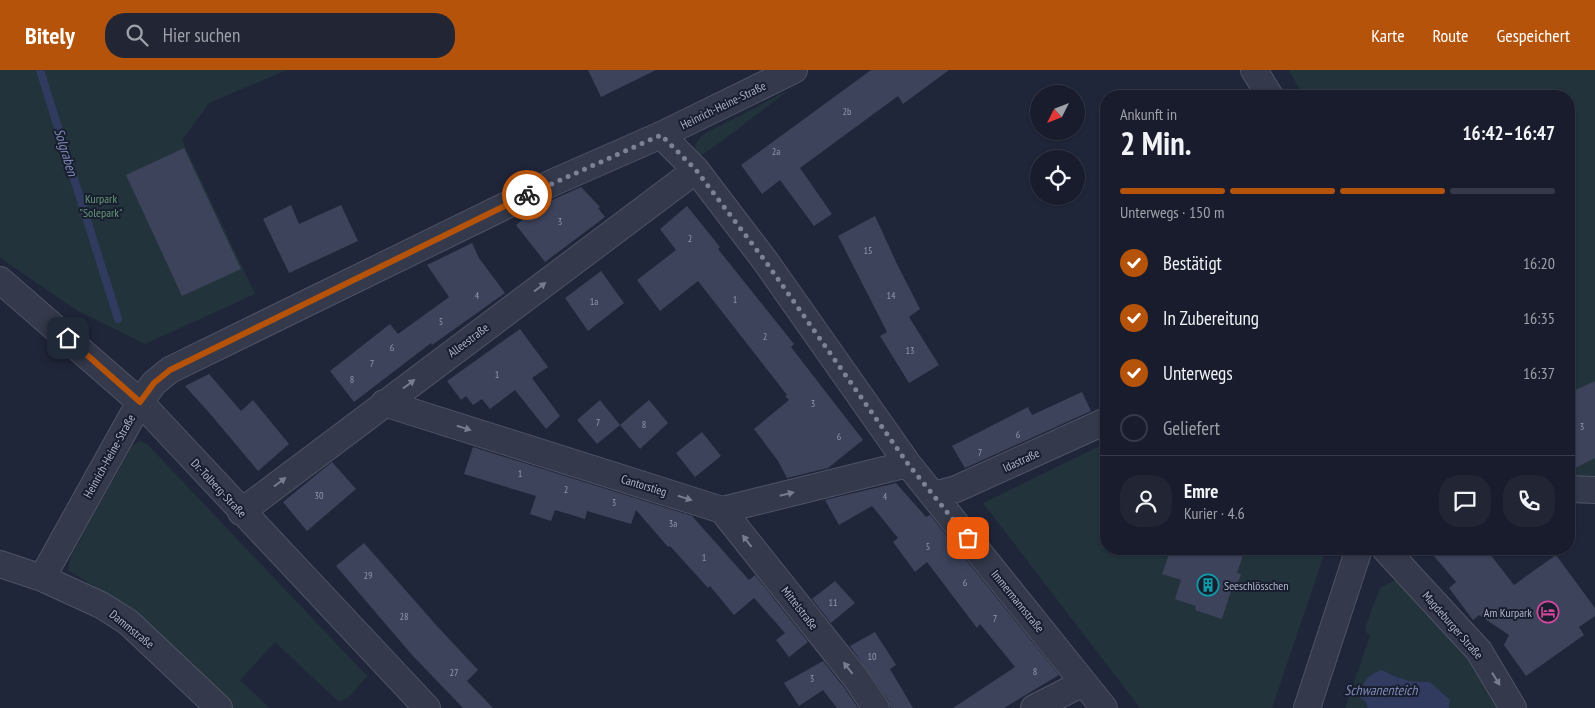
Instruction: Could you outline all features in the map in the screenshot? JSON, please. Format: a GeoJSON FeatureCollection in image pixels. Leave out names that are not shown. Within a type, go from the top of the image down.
{"type":"FeatureCollection","features":[{"type":"Feature","properties":{"kind":"street","name":"Heinrich-Heine-Straße"},"geometry":{"type":"LineString","coordinates":[[42,578],[140,402],[154,383],[170,370],[554,182],[661,135],[794,70]]}},
{"type":"Feature","properties":{"kind":"street"},"geometry":{"type":"LineString","coordinates":[[1254,70],[1266,90]]}},
{"type":"Feature","properties":{"kind":"street","name":"Immermannstraße"},"geometry":{"type":"LineString","coordinates":[[661,135],[696,170],[766,262],[908,464],[1104,708]]}},
{"type":"Feature","properties":{"kind":"street","name":"Alleestraße"},"geometry":{"type":"LineString","coordinates":[[241,512],[696,170]]}},
{"type":"Feature","properties":{"kind":"street","name":"Dr.-Tolberg-Straße"},"geometry":{"type":"LineString","coordinates":[[0,280],[140,402],[241,512],[427,708]]}},
{"type":"Feature","properties":{"kind":"street","name":"Cantorstieg"},"geometry":{"type":"LineString","coordinates":[[384,403],[722,510]]}},
{"type":"Feature","properties":{"kind":"street","name":"Idastraße"},"geometry":{"type":"LineString","coordinates":[[934,495],[956,490],[1100,424]]}},
{"type":"Feature","properties":{"kind":"street"},"geometry":{"type":"LineString","coordinates":[[722,510],[908,464]]}},
{"type":"Feature","properties":{"kind":"street"},"geometry":{"type":"LineString","coordinates":[[1575,489],[1595,490]]}},
{"type":"Feature","properties":{"kind":"street","name":"Mittelstraße"},"geometry":{"type":"LineString","coordinates":[[722,510],[855,677],[876,708]]}},
{"type":"Feature","properties":{"kind":"street"},"geometry":{"type":"LineString","coordinates":[[1307,708],[1357,555]]}},
{"type":"Feature","properties":{"kind":"street","name":"Magdeburger Straße"},"geometry":{"type":"LineString","coordinates":[[1390,555],[1479,652],[1513,708]]}},
{"type":"Feature","properties":{"kind":"street","name":"Dammstraße"},"geometry":{"type":"LineString","coordinates":[[0,564],[42,578],[101,605],[128,622],[220,708]]}},
{"type":"Feature","properties":{"kind":"street"},"geometry":{"type":"LineString","coordinates":[[1034,708],[1083,683]]}},
{"type":"Feature","properties":{"kind":"green space","name":"Kurpark \"Solepark\""},"geometry":{"type":"Polygon","coordinates":[[[0,70],[287,70],[209,103],[182,140],[255,294],[145,344],[78,311],[0,257],[0,70]]]}},
{"type":"Feature","properties":{"kind":"green space"},"geometry":{"type":"Polygon","coordinates":[[[1289,70],[1595,70],[1595,489],[1575,487],[1575,90],[1300,90],[1289,70]]]}},
{"type":"Feature","properties":{"kind":"green space"},"geometry":{"type":"Polygon","coordinates":[[[789,90],[700,156],[695,150],[699,139],[704,134],[789,90]]]}},
{"type":"Feature","properties":{"kind":"green space"},"geometry":{"type":"Polygon","coordinates":[[[139,441],[147,444],[367,676],[349,697],[339,702],[275,642],[240,680],[270,708],[234,708],[122,604],[68,570],[71,556],[132,446],[139,441]]]}},
{"type":"Feature","properties":{"kind":"green space"},"geometry":{"type":"Polygon","coordinates":[[[1100,446],[1100,555],[1324,555],[1272,708],[1140,708],[983,503],[1100,446]]]}},
{"type":"Feature","properties":{"kind":"green space"},"geometry":{"type":"Polygon","coordinates":[[[1393,581],[1405,581],[1445,622],[1507,708],[1449,708],[1450,700],[1430,682],[1409,681],[1382,670],[1366,702],[1368,708],[1345,708],[1370,636],[1365,631],[1366,625],[1380,588],[1393,581]]]}},
{"type":"Feature","properties":{"kind":"water","name":"Schwanenteich"},"geometry":{"type":"Polygon","coordinates":[[[1382,670],[1409,681],[1430,682],[1450,700],[1449,708],[1368,708],[1366,702],[1359,697],[1362,687],[1372,674],[1382,670]]]}},
{"type":"Feature","properties":{"kind":"building"},"geometry":{"type":"Polygon","coordinates":[[[588,70],[656,70],[601,97],[588,70]]]}},
{"type":"Feature","properties":{"kind":"building"},"geometry":{"type":"Polygon","coordinates":[[[871,70],[949,70],[903,104],[898,96],[800,168],[832,214],[814,226],[780,180],[762,194],[741,165],[871,70]]]}},
{"type":"Feature","properties":{"kind":"building"},"geometry":{"type":"Polygon","coordinates":[[[184,148],[241,269],[182,296],[126,175],[184,148]]]}},
{"type":"Feature","properties":{"kind":"building"},"geometry":{"type":"Polygon","coordinates":[[[581,187],[600,207],[598,208],[605,217],[545,262],[516,225],[543,204],[581,187]]]}},
{"type":"Feature","properties":{"kind":"building"},"geometry":{"type":"Polygon","coordinates":[[[291,205],[299,224],[341,205],[358,241],[289,273],[263,219],[291,205]]]}},
{"type":"Feature","properties":{"kind":"building"},"geometry":{"type":"Polygon","coordinates":[[[687,206],[720,247],[718,249],[794,344],[791,347],[863,440],[828,468],[787,478],[778,461],[754,429],[789,400],[785,396],[787,395],[698,281],[660,311],[637,280],[676,250],[660,229],[687,206]]]}},
{"type":"Feature","properties":{"kind":"building"},"geometry":{"type":"Polygon","coordinates":[[[875,216],[920,309],[909,317],[939,365],[909,383],[880,336],[887,332],[838,236],[875,216]]]}},
{"type":"Feature","properties":{"kind":"building"},"geometry":{"type":"Polygon","coordinates":[[[472,243],[479,258],[505,293],[432,345],[431,343],[354,402],[330,371],[390,324],[398,334],[449,297],[427,265],[472,243]]]}},
{"type":"Feature","properties":{"kind":"building"},"geometry":{"type":"Polygon","coordinates":[[[601,271],[624,303],[588,331],[565,298],[601,271]]]}},
{"type":"Feature","properties":{"kind":"building"},"geometry":{"type":"Polygon","coordinates":[[[520,329],[548,367],[532,378],[560,416],[546,429],[515,390],[490,409],[482,399],[473,405],[466,396],[461,400],[447,381],[520,329]]]}},
{"type":"Feature","properties":{"kind":"building"},"geometry":{"type":"Polygon","coordinates":[[[209,374],[241,411],[253,400],[289,444],[258,471],[185,386],[209,374]]]}},
{"type":"Feature","properties":{"kind":"building"},"geometry":{"type":"Polygon","coordinates":[[[1595,381],[1595,458],[1575,468],[1575,390],[1595,381]]]}},
{"type":"Feature","properties":{"kind":"building"},"geometry":{"type":"Polygon","coordinates":[[[1082,392],[1091,411],[965,468],[952,446],[1028,407],[1032,415],[1082,392]]]}},
{"type":"Feature","properties":{"kind":"building"},"geometry":{"type":"Polygon","coordinates":[[[600,400],[620,425],[597,444],[577,420],[600,400]]]}},
{"type":"Feature","properties":{"kind":"building"},"geometry":{"type":"Polygon","coordinates":[[[649,400],[668,423],[640,449],[620,425],[649,400]]]}},
{"type":"Feature","properties":{"kind":"building"},"geometry":{"type":"Polygon","coordinates":[[[702,432],[721,456],[695,477],[676,453],[702,432]]]}},
{"type":"Feature","properties":{"kind":"building"},"geometry":{"type":"Polygon","coordinates":[[[473,447],[692,516],[749,580],[755,575],[808,642],[789,657],[776,640],[785,633],[754,598],[734,615],[710,586],[708,588],[670,546],[668,547],[636,510],[631,524],[587,511],[585,519],[555,510],[551,521],[530,514],[536,496],[464,474],[473,447]]]}},
{"type":"Feature","properties":{"kind":"building"},"geometry":{"type":"Polygon","coordinates":[[[332,462],[356,489],[307,531],[283,502],[332,462]]]}},
{"type":"Feature","properties":{"kind":"building"},"geometry":{"type":"Polygon","coordinates":[[[896,483],[926,517],[930,515],[1059,675],[1004,708],[953,708],[1015,667],[980,624],[977,628],[927,562],[915,572],[893,542],[898,538],[872,506],[839,525],[825,500],[896,483]]]}},
{"type":"Feature","properties":{"kind":"building"},"geometry":{"type":"Polygon","coordinates":[[[364,543],[478,670],[467,681],[493,708],[463,708],[412,655],[336,566],[364,543]]]}},
{"type":"Feature","properties":{"kind":"building","name":"Seeschlösschen"},"geometry":{"type":"Polygon","coordinates":[[[1169,555],[1243,555],[1237,573],[1241,574],[1235,592],[1231,591],[1222,619],[1195,610],[1196,606],[1175,599],[1181,580],[1162,574],[1169,555]]]}},
{"type":"Feature","properties":{"kind":"building","name":"Am Kurpark"},"geometry":{"type":"Polygon","coordinates":[[[1433,555],[1491,555],[1514,585],[1556,555],[1595,608],[1595,616],[1579,627],[1584,635],[1526,676],[1504,645],[1509,635],[1479,615],[1473,620],[1449,588],[1456,582],[1433,555]]]}},
{"type":"Feature","properties":{"kind":"building"},"geometry":{"type":"Polygon","coordinates":[[[835,581],[855,603],[831,623],[812,599],[835,581]]]}},
{"type":"Feature","properties":{"kind":"building"},"geometry":{"type":"Polygon","coordinates":[[[875,632],[896,665],[890,669],[913,708],[891,708],[888,700],[850,646],[875,632]]]}},
{"type":"Feature","properties":{"kind":"building"},"geometry":{"type":"Polygon","coordinates":[[[823,661],[858,708],[837,708],[823,690],[799,706],[784,683],[823,661]]]}},
{"type":"Feature","properties":{"kind":"waterway","name":"Solgraben"},"geometry":{"type":"LineString","coordinates":[[40,70],[118,319]]}},
{"type":"Feature","properties":{"kind":"way so far"},"geometry":{"type":"LineString","coordinates":[[527,195],[661,135],[696,170],[766,262],[908,464],[968,538]]}},
{"type":"Feature","properties":{"kind":"place","name":"Seeschlösschen"},"geometry":{"type":"Point","coordinates":[1208,585]}},
{"type":"Feature","properties":{"kind":"place","name":"Am Kurpark"},"geometry":{"type":"Point","coordinates":[1548,612]}},
{"type":"Feature","properties":{"kind":"route"},"geometry":{"type":"LineString","coordinates":[[68,338],[140,402],[154,383],[170,370],[527,195]]}}]}
